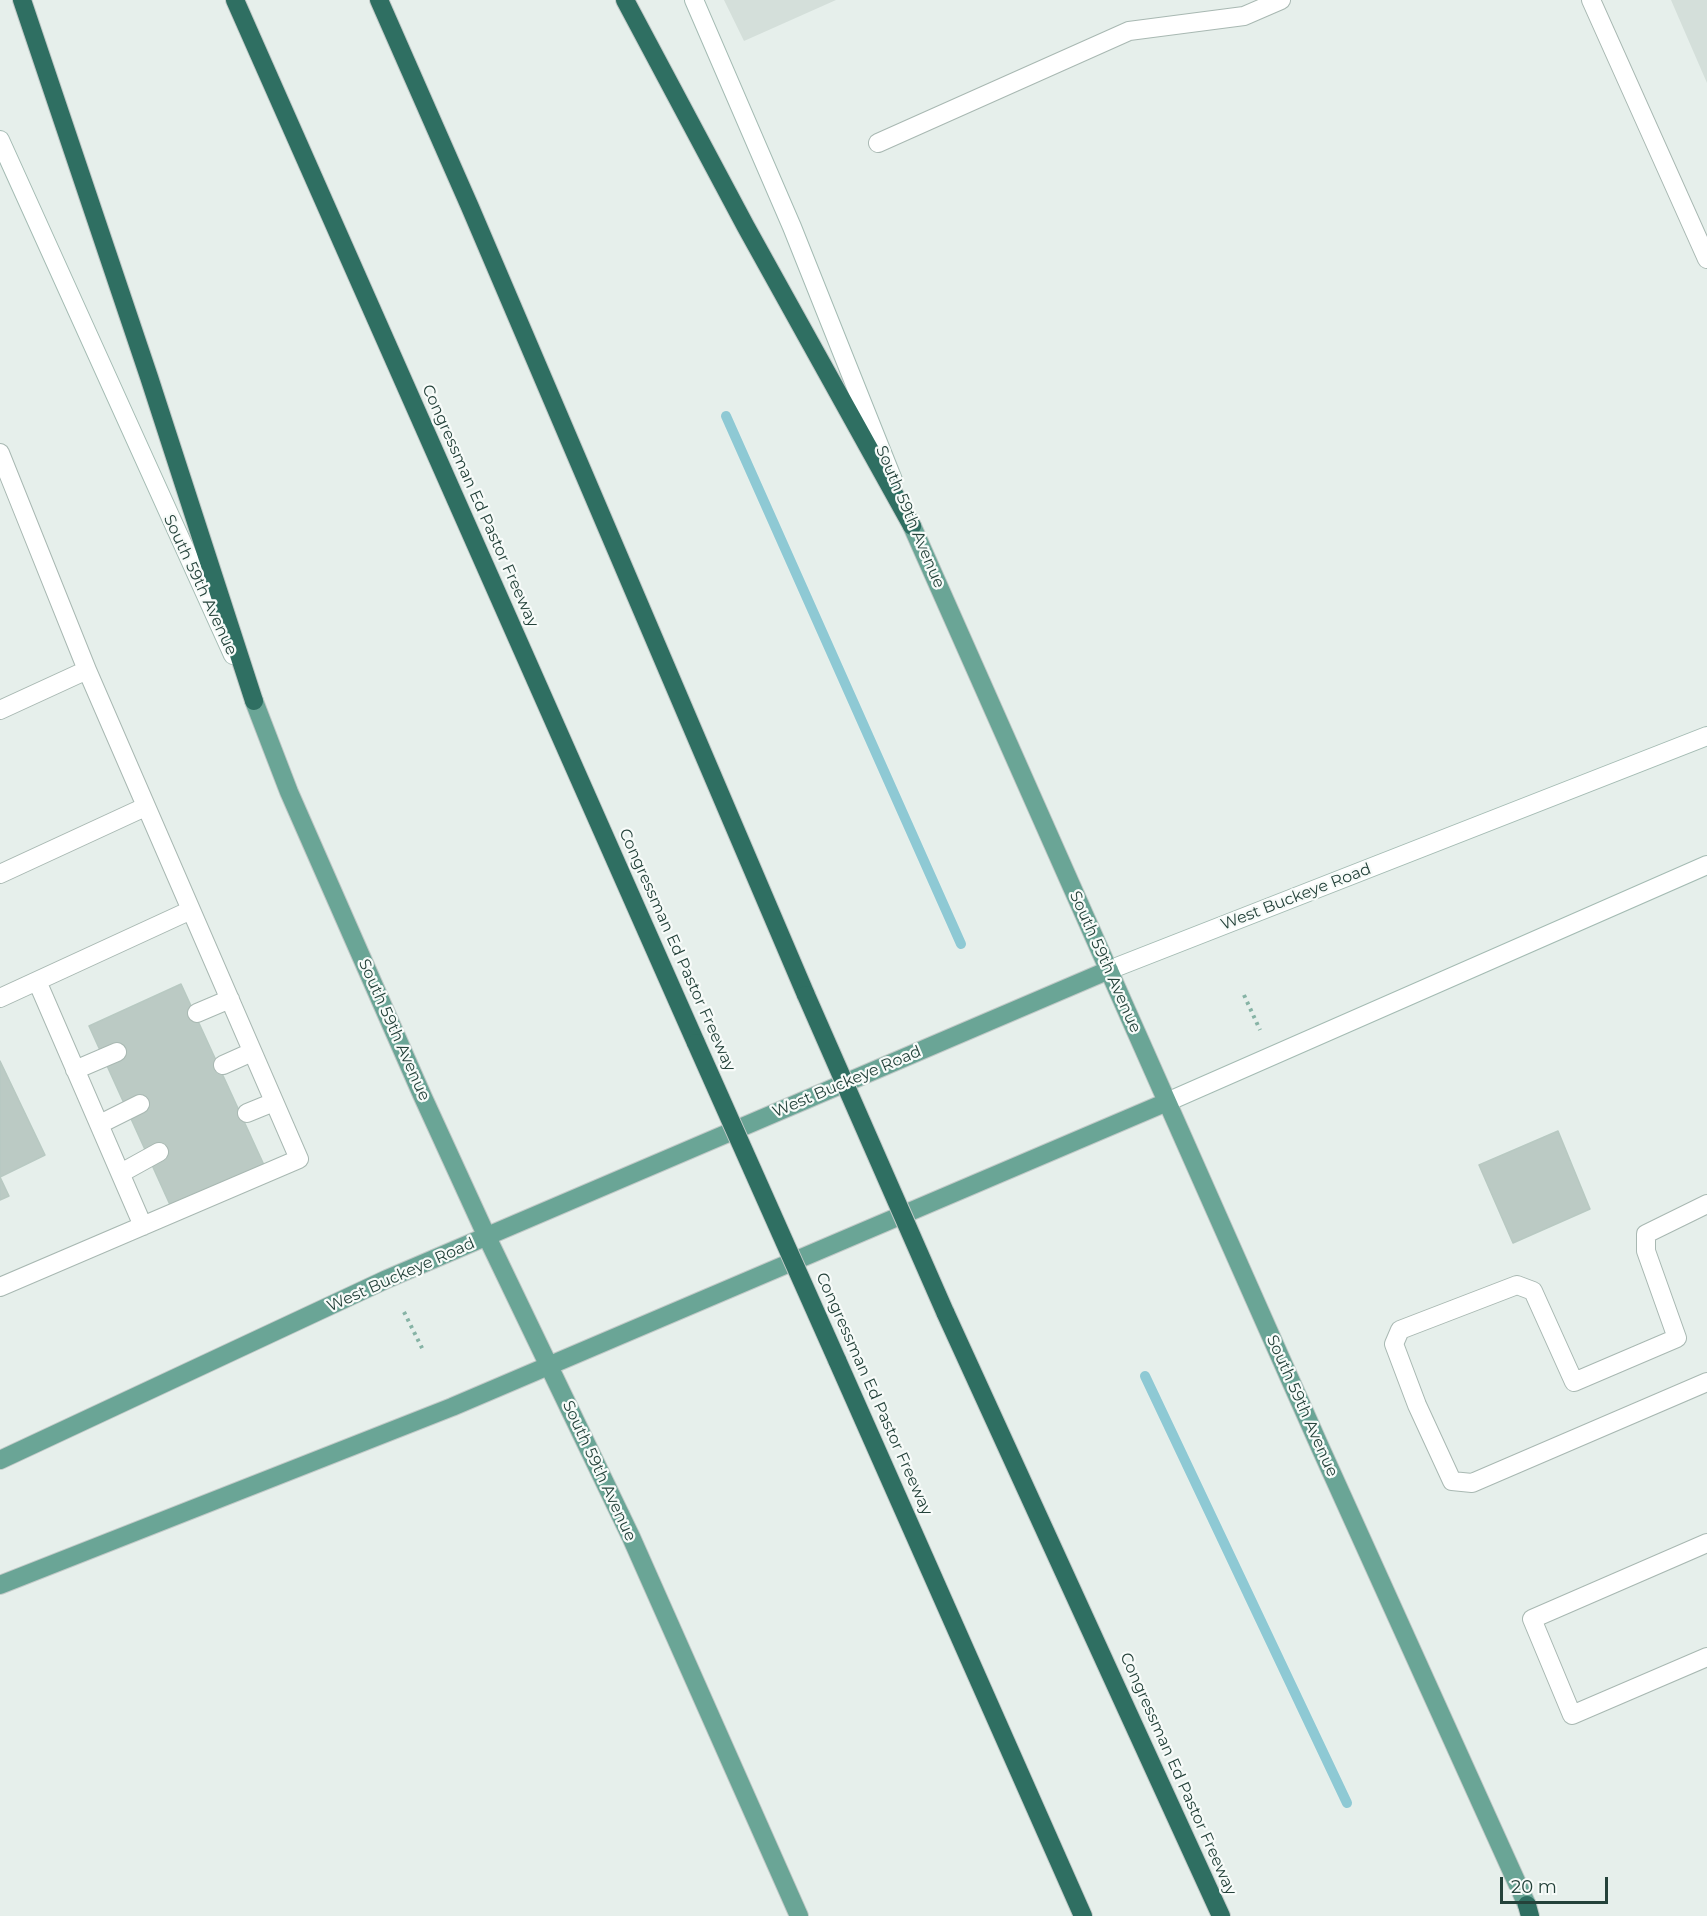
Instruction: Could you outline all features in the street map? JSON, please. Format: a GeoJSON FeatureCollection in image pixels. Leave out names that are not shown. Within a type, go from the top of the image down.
{"type":"FeatureCollection","features":[{"type":"Feature","properties":{"kind":"highway"},"geometry":{"type":"LineString","coordinates":[[22,0],[149,377],[254,701]]}},
{"type":"Feature","properties":{"kind":"highway","name":"Congressman Ed Pastor Freeway"},"geometry":{"type":"LineString","coordinates":[[235,0],[1083,1916]]}},
{"type":"Feature","properties":{"kind":"highway","name":"Congressman Ed Pastor Freeway"},"geometry":{"type":"LineString","coordinates":[[379,0],[945,1312],[1221,1916]]}},
{"type":"Feature","properties":{"kind":"highway"},"geometry":{"type":"LineString","coordinates":[[625,0],[746,227],[912,526]]}},
{"type":"Feature","properties":{"kind":"main road","name":"South 59th Avenue"},"geometry":{"type":"LineString","coordinates":[[694,0],[792,227],[912,526],[1310,1426],[1530,1912]]}},
{"type":"Feature","properties":{"kind":"main road"},"geometry":{"type":"LineString","coordinates":[[878,143],[1129,31],[1244,16],[1281,0]]}},
{"type":"Feature","properties":{"kind":"main road"},"geometry":{"type":"LineString","coordinates":[[1591,0],[1707,259]]}},
{"type":"Feature","properties":{"kind":"main road","name":"South 59th Avenue"},"geometry":{"type":"LineString","coordinates":[[0,140],[254,701],[294,803],[487,1238],[631,1537],[799,1916]]}},
{"type":"Feature","properties":{"kind":"main road"},"geometry":{"type":"LineString","coordinates":[[0,453],[145,807],[299,1159],[0,1287]]}},
{"type":"Feature","properties":{"kind":"main road"},"geometry":{"type":"LineString","coordinates":[[0,710],[87,670]]}},
{"type":"Feature","properties":{"kind":"main road","name":"West Buckeye Road"},"geometry":{"type":"LineString","coordinates":[[0,1460],[387,1279],[1109,970],[1707,736]]}},
{"type":"Feature","properties":{"kind":"main road"},"geometry":{"type":"LineString","coordinates":[[0,874],[145,807]]}},
{"type":"Feature","properties":{"kind":"main road"},"geometry":{"type":"LineString","coordinates":[[0,1585],[452,1407],[1167,1102],[1707,866]]}},
{"type":"Feature","properties":{"kind":"main road"},"geometry":{"type":"LineString","coordinates":[[0,998],[191,910]]}},
{"type":"Feature","properties":{"kind":"main road"},"geometry":{"type":"LineString","coordinates":[[37,981],[143,1226]]}},
{"type":"Feature","properties":{"kind":"main road"},"geometry":{"type":"LineString","coordinates":[[197,1012],[230,999]]}},
{"type":"Feature","properties":{"kind":"main road"},"geometry":{"type":"LineString","coordinates":[[75,1070],[117,1052]]}},
{"type":"Feature","properties":{"kind":"main road"},"geometry":{"type":"LineString","coordinates":[[224,1065],[252,1052]]}},
{"type":"Feature","properties":{"kind":"main road"},"geometry":{"type":"LineString","coordinates":[[247,1113],[274,1102]]}},
{"type":"Feature","properties":{"kind":"main road"},"geometry":{"type":"LineString","coordinates":[[100,1124],[140,1104]]}},
{"type":"Feature","properties":{"kind":"main road"},"geometry":{"type":"LineString","coordinates":[[121,1173],[159,1152]]}},
{"type":"Feature","properties":{"kind":"main road"},"geometry":{"type":"LineString","coordinates":[[1707,1204],[1646,1234],[1646,1251],[1677,1338],[1574,1382],[1533,1291],[1517,1285],[1400,1330],[1394,1344],[1417,1405],[1452,1481],[1472,1482],[1707,1382]]}},
{"type":"Feature","properties":{"kind":"main road"},"geometry":{"type":"LineString","coordinates":[[1707,1543],[1532,1619],[1572,1715],[1707,1657]]}},
{"type":"Feature","properties":{"kind":"path"},"geometry":{"type":"LineString","coordinates":[[1244,995],[1261,1034]]}},
{"type":"Feature","properties":{"kind":"path"},"geometry":{"type":"LineString","coordinates":[[404,1312],[423,1350]]}},
{"type":"Feature","properties":{"kind":"shaded area"},"geometry":{"type":"Polygon","coordinates":[[[724,0],[836,0],[744,41],[724,0]]]}},
{"type":"Feature","properties":{"kind":"shaded area"},"geometry":{"type":"Polygon","coordinates":[[[1671,0],[1707,0],[1707,83],[1671,0]]]}},
{"type":"Feature","properties":{"kind":"building"},"geometry":{"type":"Polygon","coordinates":[[[181,984],[264,1165],[171,1207],[89,1026],[181,984]]]}},
{"type":"Feature","properties":{"kind":"building"},"geometry":{"type":"Polygon","coordinates":[[[0,1061],[45,1155],[0,1177],[0,1061]]]}},
{"type":"Feature","properties":{"kind":"building"},"geometry":{"type":"Polygon","coordinates":[[[1558,1131],[1590,1209],[1513,1243],[1479,1165],[1558,1131]]]}},
{"type":"Feature","properties":{"kind":"building"},"geometry":{"type":"Polygon","coordinates":[[[0,1177],[9,1196],[0,1200],[0,1177]]]}},
{"type":"Feature","properties":{"kind":"waterway"},"geometry":{"type":"LineString","coordinates":[[726,416],[961,944]]}},
{"type":"Feature","properties":{"kind":"waterway"},"geometry":{"type":"LineString","coordinates":[[1145,1376],[1347,1803]]}}]}
